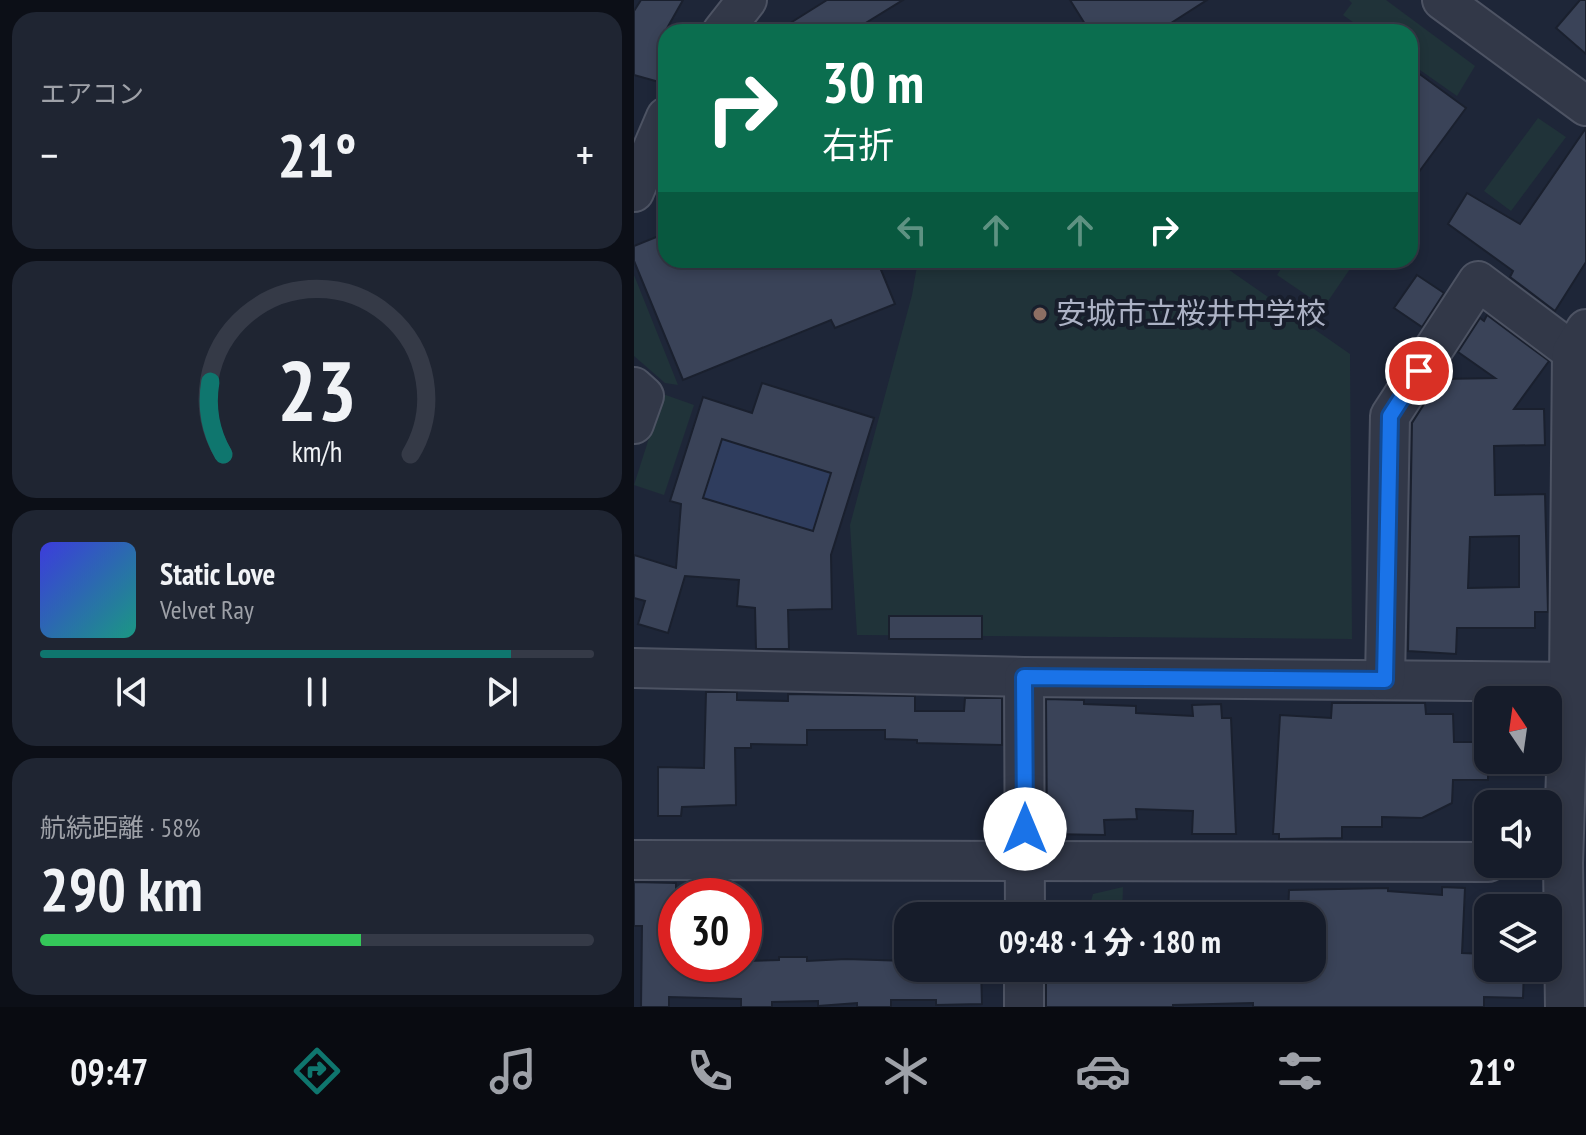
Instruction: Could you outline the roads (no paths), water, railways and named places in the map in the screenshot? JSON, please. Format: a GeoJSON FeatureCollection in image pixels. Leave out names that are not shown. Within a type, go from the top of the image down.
{"type":"FeatureCollection","features":[{"type":"Feature","properties":{"kind":"street"},"geometry":{"type":"LineString","coordinates":[[728,24],[747,0]]}},
{"type":"Feature","properties":{"kind":"street"},"geometry":{"type":"LineString","coordinates":[[1442,0],[1586,106]]}},
{"type":"Feature","properties":{"kind":"street"},"geometry":{"type":"LineString","coordinates":[[634,192],[658,136]]}},
{"type":"Feature","properties":{"kind":"street"},"geometry":{"type":"LineString","coordinates":[[1385,680],[1390,416],[1478,281],[1581,348],[1577,682],[1566,863],[1565,1007]]}},
{"type":"Feature","properties":{"kind":"street"},"geometry":{"type":"LineString","coordinates":[[634,387],[644,396],[634,424]]}},
{"type":"Feature","properties":{"kind":"street"},"geometry":{"type":"LineString","coordinates":[[634,668],[1024,677],[1577,682]]}},
{"type":"Feature","properties":{"kind":"street"},"geometry":{"type":"LineString","coordinates":[[1024,677],[1025,902]]}},
{"type":"Feature","properties":{"kind":"street"},"geometry":{"type":"LineString","coordinates":[[634,860],[1474,862]]}},
{"type":"Feature","properties":{"kind":"street"},"geometry":{"type":"LineString","coordinates":[[1024,982],[1024,1007]]}},
{"type":"Feature","properties":{"kind":"water"},"geometry":{"type":"Polygon","coordinates":[[[722,439],[831,473],[813,531],[703,498],[722,439]]]}},
{"type":"Feature","properties":{"kind":"place","name":"安城市立桜井中学校"},"geometry":{"type":"Point","coordinates":[1040,314]}}]}
